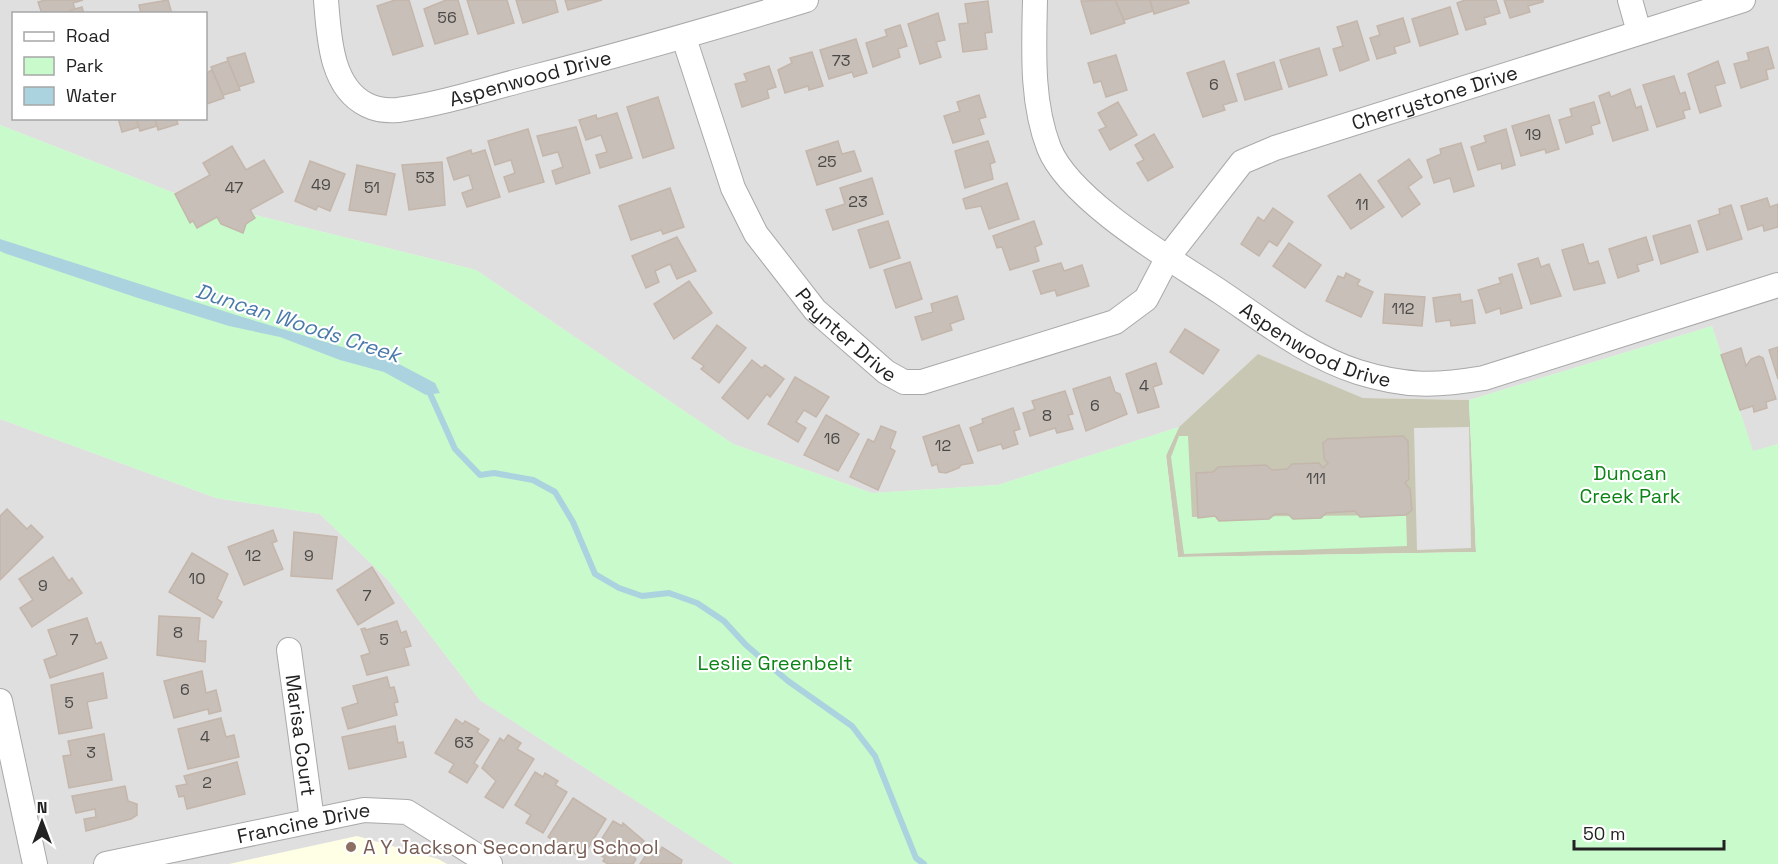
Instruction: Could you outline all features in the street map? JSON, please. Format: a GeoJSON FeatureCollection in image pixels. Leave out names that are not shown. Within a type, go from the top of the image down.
{"type":"FeatureCollection","features":[{"type":"Feature","properties":{"kind":"street","name":"Aspenwood Drive"},"geometry":{"type":"LineString","coordinates":[[326,0],[330,45],[338,72],[350,91],[365,105],[381,110],[398,110],[449,99],[684,38],[806,0]]}},
{"type":"Feature","properties":{"kind":"street","name":"Aspenwood Drive"},"geometry":{"type":"LineString","coordinates":[[1035,0],[1036,86],[1050,150],[1070,180],[1094,202],[1168,257],[1313,354],[1358,372],[1400,382],[1436,386],[1484,378],[1778,285]]}},
{"type":"Feature","properties":{"kind":"street"},"geometry":{"type":"LineString","coordinates":[[1630,0],[1639,32]]}},
{"type":"Feature","properties":{"kind":"street","name":"Cherrystone Drive"},"geometry":{"type":"LineString","coordinates":[[1168,257],[1242,162],[1275,148],[1743,0]]}},
{"type":"Feature","properties":{"kind":"street","name":"Paynter Drive"},"geometry":{"type":"LineString","coordinates":[[684,38],[733,189],[756,234],[815,310],[886,372],[904,382],[922,382],[1115,322],[1146,299],[1168,257]]}},
{"type":"Feature","properties":{"kind":"street","name":"Marisa Court"},"geometry":{"type":"LineString","coordinates":[[289,650],[312,820]]}},
{"type":"Feature","properties":{"kind":"street"},"geometry":{"type":"LineString","coordinates":[[0,701],[35,864]]}},
{"type":"Feature","properties":{"kind":"street","name":"Francine Drive"},"geometry":{"type":"LineString","coordinates":[[106,864],[364,810],[407,812],[490,864]]}},
{"type":"Feature","properties":{"kind":"shaded area"},"geometry":{"type":"Polygon","coordinates":[[[0,0],[1778,0],[1778,444],[1753,452],[1712,326],[1469,400],[1363,398],[1258,354],[1179,427],[998,485],[872,493],[733,444],[476,270],[187,198],[0,125],[0,0]]]}},
{"type":"Feature","properties":{"kind":"shaded area"},"geometry":{"type":"Polygon","coordinates":[[[1258,354],[1363,398],[1469,400],[1476,552],[1178,557],[1166,455],[1179,427],[1258,354]]]}},
{"type":"Feature","properties":{"kind":"shaded area"},"geometry":{"type":"Polygon","coordinates":[[[0,419],[216,498],[320,514],[388,580],[480,700],[734,864],[0,864],[0,419]]]}},
{"type":"Feature","properties":{"kind":"shaded area"},"geometry":{"type":"Polygon","coordinates":[[[1469,427],[1471,548],[1417,550],[1414,428],[1469,427]]]}},
{"type":"Feature","properties":{"kind":"shaded area","name":"A Y Jackson Secondary School"},"geometry":{"type":"Polygon","coordinates":[[[357,836],[438,859],[447,864],[229,864],[357,836]]]}},
{"type":"Feature","properties":{"kind":"green space","name":"Leslie Greenbelt"},"geometry":{"type":"Polygon","coordinates":[[[0,125],[187,198],[476,270],[733,444],[872,493],[998,485],[1179,427],[1166,456],[1178,557],[1476,552],[1469,400],[1712,326],[1753,451],[1778,444],[1778,864],[734,864],[480,700],[388,580],[320,514],[216,498],[0,419],[0,125]]]}},
{"type":"Feature","properties":{"kind":"green space"},"geometry":{"type":"Polygon","coordinates":[[[1179,436],[1188,436],[1192,517],[1406,515],[1407,546],[1184,554],[1171,457],[1179,436]]]}},
{"type":"Feature","properties":{"kind":"water"},"geometry":{"type":"Polygon","coordinates":[[[0,239],[236,315],[359,352],[380,354],[435,383],[440,393],[426,395],[384,372],[340,360],[280,337],[229,326],[4,253],[0,251],[0,239]]]}},
{"type":"Feature","properties":{"kind":"building"},"geometry":{"type":"Polygon","coordinates":[[[83,0],[73,3],[75,9],[67,12],[41,12],[38,2],[83,0]]]}},
{"type":"Feature","properties":{"kind":"building"},"geometry":{"type":"Polygon","coordinates":[[[168,0],[171,12],[141,12],[139,5],[168,0]]]}},
{"type":"Feature","properties":{"kind":"building"},"geometry":{"type":"Polygon","coordinates":[[[395,0],[409,0],[423,46],[393,55],[377,6],[395,0]]]}},
{"type":"Feature","properties":{"kind":"building"},"geometry":{"type":"Polygon","coordinates":[[[446,0],[458,0],[468,34],[435,44],[424,9],[446,0]]]}},
{"type":"Feature","properties":{"kind":"building"},"geometry":{"type":"Polygon","coordinates":[[[467,0],[507,0],[514,23],[478,34],[467,0]]]}},
{"type":"Feature","properties":{"kind":"building"},"geometry":{"type":"Polygon","coordinates":[[[516,0],[555,0],[558,12],[523,23],[516,0]]]}},
{"type":"Feature","properties":{"kind":"building"},"geometry":{"type":"Polygon","coordinates":[[[565,0],[602,0],[568,10],[565,0]]]}},
{"type":"Feature","properties":{"kind":"building"},"geometry":{"type":"Polygon","coordinates":[[[1115,0],[1150,0],[1153,11],[1124,20],[1115,0]]]}},
{"type":"Feature","properties":{"kind":"building"},"geometry":{"type":"Polygon","coordinates":[[[1115,0],[1125,23],[1091,34],[1081,1],[1115,0]]]}},
{"type":"Feature","properties":{"kind":"building"},"geometry":{"type":"Polygon","coordinates":[[[1150,0],[1188,0],[1189,3],[1154,14],[1150,0]]]}},
{"type":"Feature","properties":{"kind":"building"},"geometry":{"type":"Polygon","coordinates":[[[1465,0],[1496,0],[1500,13],[1484,18],[1486,24],[1466,30],[1457,3],[1465,0]]]}},
{"type":"Feature","properties":{"kind":"building"},"geometry":{"type":"Polygon","coordinates":[[[1504,0],[1543,0],[1543,2],[1528,6],[1530,12],[1510,18],[1504,0]]]}},
{"type":"Feature","properties":{"kind":"building"},"geometry":{"type":"Polygon","coordinates":[[[988,1],[992,32],[985,33],[987,49],[963,52],[959,24],[968,23],[965,4],[988,1]]]}},
{"type":"Feature","properties":{"kind":"building"},"geometry":{"type":"Polygon","coordinates":[[[82,7],[83,12],[67,12],[82,7]]]}},
{"type":"Feature","properties":{"kind":"building"},"geometry":{"type":"Polygon","coordinates":[[[1450,7],[1458,34],[1420,46],[1412,19],[1450,7]]]}},
{"type":"Feature","properties":{"kind":"building"},"geometry":{"type":"Polygon","coordinates":[[[938,13],[945,40],[936,42],[941,57],[920,64],[908,24],[938,13]]]}},
{"type":"Feature","properties":{"kind":"building"},"geometry":{"type":"Polygon","coordinates":[[[1403,18],[1410,42],[1394,47],[1396,53],[1377,59],[1370,38],[1380,35],[1377,26],[1403,18]]]}},
{"type":"Feature","properties":{"kind":"building"},"geometry":{"type":"Polygon","coordinates":[[[1357,21],[1369,60],[1340,71],[1333,49],[1343,46],[1337,27],[1357,21]]]}},
{"type":"Feature","properties":{"kind":"building"},"geometry":{"type":"Polygon","coordinates":[[[900,25],[907,46],[898,49],[900,57],[873,67],[866,43],[887,36],[885,30],[900,25]]]}},
{"type":"Feature","properties":{"kind":"building"},"geometry":{"type":"Polygon","coordinates":[[[856,39],[867,73],[854,77],[852,72],[829,79],[820,50],[856,39]]]}},
{"type":"Feature","properties":{"kind":"building"},"geometry":{"type":"Polygon","coordinates":[[[1768,47],[1774,68],[1766,70],[1768,79],[1741,88],[1734,64],[1749,60],[1747,53],[1768,47]]]}},
{"type":"Feature","properties":{"kind":"building"},"geometry":{"type":"Polygon","coordinates":[[[1319,48],[1327,75],[1289,87],[1280,60],[1319,48]]]}},
{"type":"Feature","properties":{"kind":"building"},"geometry":{"type":"Polygon","coordinates":[[[812,52],[823,86],[809,90],[808,86],[785,93],[778,70],[792,63],[790,58],[812,52]]]}},
{"type":"Feature","properties":{"kind":"building"},"geometry":{"type":"Polygon","coordinates":[[[245,53],[254,82],[238,87],[227,58],[245,53]]]}},
{"type":"Feature","properties":{"kind":"building"},"geometry":{"type":"Polygon","coordinates":[[[1116,55],[1127,90],[1106,97],[1101,81],[1094,83],[1088,63],[1116,55]]]}},
{"type":"Feature","properties":{"kind":"building"},"geometry":{"type":"Polygon","coordinates":[[[228,61],[240,90],[223,95],[211,67],[228,61]]]}},
{"type":"Feature","properties":{"kind":"building"},"geometry":{"type":"Polygon","coordinates":[[[1224,61],[1237,101],[1223,105],[1225,110],[1203,117],[1187,73],[1224,61]]]}},
{"type":"Feature","properties":{"kind":"building"},"geometry":{"type":"Polygon","coordinates":[[[1718,61],[1725,83],[1715,86],[1721,106],[1700,113],[1688,74],[1718,61]]]}},
{"type":"Feature","properties":{"kind":"building"},"geometry":{"type":"Polygon","coordinates":[[[1274,62],[1282,89],[1245,100],[1237,74],[1274,62]]]}},
{"type":"Feature","properties":{"kind":"building"},"geometry":{"type":"Polygon","coordinates":[[[769,66],[776,87],[767,90],[769,98],[742,107],[735,84],[747,81],[744,74],[769,66]]]}},
{"type":"Feature","properties":{"kind":"building"},"geometry":{"type":"Polygon","coordinates":[[[212,70],[224,98],[207,104],[207,72],[212,70]]]}},
{"type":"Feature","properties":{"kind":"building"},"geometry":{"type":"Polygon","coordinates":[[[1674,76],[1680,94],[1685,92],[1690,109],[1683,111],[1685,118],[1657,127],[1643,85],[1674,76]]]}},
{"type":"Feature","properties":{"kind":"building"},"geometry":{"type":"Polygon","coordinates":[[[1630,89],[1636,108],[1641,106],[1648,130],[1613,141],[1599,96],[1609,92],[1611,97],[1630,89]]]}},
{"type":"Feature","properties":{"kind":"building"},"geometry":{"type":"Polygon","coordinates":[[[979,95],[986,117],[979,119],[984,134],[953,143],[944,116],[960,111],[957,102],[979,95]]]}},
{"type":"Feature","properties":{"kind":"building"},"geometry":{"type":"Polygon","coordinates":[[[658,97],[674,148],[643,158],[627,107],[658,97]]]}},
{"type":"Feature","properties":{"kind":"building"},"geometry":{"type":"Polygon","coordinates":[[[1118,102],[1137,135],[1110,150],[1099,130],[1106,127],[1098,113],[1118,102]]]}},
{"type":"Feature","properties":{"kind":"building"},"geometry":{"type":"Polygon","coordinates":[[[1594,102],[1600,123],[1591,126],[1593,134],[1566,143],[1559,120],[1572,116],[1570,109],[1594,102]]]}},
{"type":"Feature","properties":{"kind":"building"},"geometry":{"type":"Polygon","coordinates":[[[617,113],[632,158],[600,168],[596,155],[607,152],[601,135],[586,140],[579,120],[596,115],[597,119],[617,113]]]}},
{"type":"Feature","properties":{"kind":"building"},"geometry":{"type":"Polygon","coordinates":[[[1549,115],[1559,149],[1546,153],[1545,149],[1521,156],[1512,126],[1549,115]]]}},
{"type":"Feature","properties":{"kind":"building"},"geometry":{"type":"Polygon","coordinates":[[[119,120],[137,120],[139,127],[122,132],[119,120]]]}},
{"type":"Feature","properties":{"kind":"building"},"geometry":{"type":"Polygon","coordinates":[[[137,120],[156,120],[157,126],[140,131],[137,120]]]}},
{"type":"Feature","properties":{"kind":"building"},"geometry":{"type":"Polygon","coordinates":[[[156,120],[177,120],[178,124],[158,130],[156,120]]]}},
{"type":"Feature","properties":{"kind":"building"},"geometry":{"type":"Polygon","coordinates":[[[576,127],[590,173],[556,184],[552,171],[563,167],[558,152],[543,156],[537,136],[576,127]]]}},
{"type":"Feature","properties":{"kind":"building"},"geometry":{"type":"Polygon","coordinates":[[[528,129],[544,182],[509,192],[504,177],[515,173],[511,160],[495,165],[488,141],[528,129]]]}},
{"type":"Feature","properties":{"kind":"building"},"geometry":{"type":"Polygon","coordinates":[[[1506,129],[1515,165],[1502,169],[1501,163],[1478,170],[1471,147],[1486,142],[1484,136],[1506,129]]]}},
{"type":"Feature","properties":{"kind":"building"},"geometry":{"type":"Polygon","coordinates":[[[1154,134],[1173,167],[1148,181],[1137,163],[1144,160],[1135,145],[1154,134]]]}},
{"type":"Feature","properties":{"kind":"building"},"geometry":{"type":"Polygon","coordinates":[[[838,141],[842,154],[854,151],[861,171],[817,185],[806,151],[838,141]]]}},
{"type":"Feature","properties":{"kind":"building"},"geometry":{"type":"Polygon","coordinates":[[[988,141],[995,162],[990,164],[993,179],[965,188],[955,151],[988,141]]]}},
{"type":"Feature","properties":{"kind":"building"},"geometry":{"type":"Polygon","coordinates":[[[1461,143],[1474,186],[1454,192],[1450,178],[1434,183],[1427,160],[1441,154],[1440,149],[1461,143]]]}},
{"type":"Feature","properties":{"kind":"building"},"geometry":{"type":"Polygon","coordinates":[[[232,146],[246,170],[264,160],[283,192],[250,210],[255,218],[246,224],[243,233],[221,224],[217,217],[197,228],[193,221],[190,223],[175,194],[210,175],[203,163],[232,146]]]}},
{"type":"Feature","properties":{"kind":"building"},"geometry":{"type":"Polygon","coordinates":[[[471,150],[472,154],[485,150],[500,197],[467,207],[462,193],[473,189],[469,175],[454,180],[447,158],[471,150]]]}},
{"type":"Feature","properties":{"kind":"building"},"geometry":{"type":"Polygon","coordinates":[[[1409,159],[1422,177],[1408,187],[1420,204],[1402,217],[1378,181],[1409,159]]]}},
{"type":"Feature","properties":{"kind":"building"},"geometry":{"type":"Polygon","coordinates":[[[310,161],[345,174],[330,211],[318,206],[316,210],[295,201],[310,161]]]}},
{"type":"Feature","properties":{"kind":"building"},"geometry":{"type":"Polygon","coordinates":[[[442,162],[445,205],[409,210],[402,165],[442,162]]]}},
{"type":"Feature","properties":{"kind":"building"},"geometry":{"type":"Polygon","coordinates":[[[357,165],[395,174],[386,215],[349,210],[357,165]]]}},
{"type":"Feature","properties":{"kind":"building"},"geometry":{"type":"Polygon","coordinates":[[[1360,174],[1384,207],[1351,229],[1328,196],[1360,174]]]}},
{"type":"Feature","properties":{"kind":"building"},"geometry":{"type":"Polygon","coordinates":[[[872,178],[883,214],[833,230],[826,210],[845,204],[840,188],[872,178]]]}},
{"type":"Feature","properties":{"kind":"building"},"geometry":{"type":"Polygon","coordinates":[[[1007,183],[1019,219],[989,229],[981,206],[966,209],[963,199],[1007,183]]]}},
{"type":"Feature","properties":{"kind":"building"},"geometry":{"type":"Polygon","coordinates":[[[670,188],[684,227],[663,234],[661,230],[631,240],[619,206],[670,188]]]}},
{"type":"Feature","properties":{"kind":"building"},"geometry":{"type":"Polygon","coordinates":[[[1767,198],[1770,207],[1778,204],[1778,227],[1764,231],[1763,225],[1748,230],[1741,206],[1767,198]]]}},
{"type":"Feature","properties":{"kind":"building"},"geometry":{"type":"Polygon","coordinates":[[[1731,205],[1742,239],[1707,250],[1698,221],[1720,214],[1719,209],[1731,205]]]}},
{"type":"Feature","properties":{"kind":"building"},"geometry":{"type":"Polygon","coordinates":[[[1273,208],[1293,222],[1277,246],[1269,241],[1259,256],[1241,244],[1258,217],[1264,221],[1273,208]]]}},
{"type":"Feature","properties":{"kind":"building"},"geometry":{"type":"Polygon","coordinates":[[[888,221],[900,258],[870,268],[858,230],[888,221]]]}},
{"type":"Feature","properties":{"kind":"building"},"geometry":{"type":"Polygon","coordinates":[[[1034,221],[1042,244],[1035,247],[1039,261],[1010,270],[1002,247],[997,248],[993,236],[1034,221]]]}},
{"type":"Feature","properties":{"kind":"building"},"geometry":{"type":"Polygon","coordinates":[[[1690,225],[1698,252],[1661,264],[1653,236],[1690,225]]]}},
{"type":"Feature","properties":{"kind":"building"},"geometry":{"type":"Polygon","coordinates":[[[677,237],[696,271],[677,279],[670,264],[655,271],[659,282],[646,288],[632,256],[677,237]]]}},
{"type":"Feature","properties":{"kind":"building"},"geometry":{"type":"Polygon","coordinates":[[[1646,237],[1653,260],[1637,265],[1639,271],[1618,278],[1609,249],[1646,237]]]}},
{"type":"Feature","properties":{"kind":"building"},"geometry":{"type":"Polygon","coordinates":[[[1289,243],[1321,265],[1305,288],[1273,266],[1289,243]]]}},
{"type":"Feature","properties":{"kind":"building"},"geometry":{"type":"Polygon","coordinates":[[[1583,244],[1589,264],[1598,261],[1605,283],[1574,290],[1562,250],[1583,244]]]}},
{"type":"Feature","properties":{"kind":"building"},"geometry":{"type":"Polygon","coordinates":[[[1538,258],[1541,267],[1549,264],[1561,296],[1531,304],[1518,264],[1538,258]]]}},
{"type":"Feature","properties":{"kind":"building"},"geometry":{"type":"Polygon","coordinates":[[[910,262],[922,299],[896,308],[884,270],[910,262]]]}},
{"type":"Feature","properties":{"kind":"building"},"geometry":{"type":"Polygon","coordinates":[[[1061,263],[1064,271],[1082,265],[1089,286],[1057,296],[1055,290],[1041,294],[1033,271],[1061,263]]]}},
{"type":"Feature","properties":{"kind":"building"},"geometry":{"type":"Polygon","coordinates":[[[1346,273],[1360,280],[1357,285],[1373,292],[1361,317],[1326,301],[1338,276],[1344,278],[1346,273]]]}},
{"type":"Feature","properties":{"kind":"building"},"geometry":{"type":"Polygon","coordinates":[[[1512,274],[1522,308],[1501,314],[1500,308],[1486,313],[1478,290],[1501,283],[1499,278],[1512,274]]]}},
{"type":"Feature","properties":{"kind":"building"},"geometry":{"type":"Polygon","coordinates":[[[689,281],[712,313],[674,339],[654,304],[689,281]]]}},
{"type":"Feature","properties":{"kind":"building"},"geometry":{"type":"Polygon","coordinates":[[[1385,294],[1425,297],[1422,326],[1383,323],[1385,294]]]}},
{"type":"Feature","properties":{"kind":"building"},"geometry":{"type":"Polygon","coordinates":[[[1460,294],[1461,302],[1472,300],[1475,323],[1451,326],[1450,320],[1436,322],[1433,298],[1460,294]]]}},
{"type":"Feature","properties":{"kind":"building"},"geometry":{"type":"Polygon","coordinates":[[[957,296],[964,319],[950,324],[952,330],[922,340],[915,317],[933,312],[931,304],[957,296]]]}},
{"type":"Feature","properties":{"kind":"building"},"geometry":{"type":"Polygon","coordinates":[[[717,325],[746,348],[719,383],[701,369],[704,366],[692,358],[717,325]]]}},
{"type":"Feature","properties":{"kind":"building"},"geometry":{"type":"Polygon","coordinates":[[[1185,329],[1219,350],[1203,374],[1170,352],[1185,329]]]}},
{"type":"Feature","properties":{"kind":"building"},"geometry":{"type":"Polygon","coordinates":[[[1778,347],[1778,379],[1769,350],[1778,347]]]}},
{"type":"Feature","properties":{"kind":"building"},"geometry":{"type":"Polygon","coordinates":[[[1741,348],[1746,366],[1751,359],[1759,356],[1763,358],[1776,399],[1766,402],[1767,408],[1754,412],[1753,406],[1740,410],[1721,355],[1741,348]]]}},
{"type":"Feature","properties":{"kind":"building"},"geometry":{"type":"Polygon","coordinates":[[[752,360],[762,368],[765,365],[784,379],[770,397],[767,394],[748,419],[722,398],[752,360]]]}},
{"type":"Feature","properties":{"kind":"building"},"geometry":{"type":"Polygon","coordinates":[[[1156,363],[1162,384],[1153,387],[1159,407],[1138,413],[1126,374],[1156,363]]]}},
{"type":"Feature","properties":{"kind":"building"},"geometry":{"type":"Polygon","coordinates":[[[795,377],[829,397],[816,417],[804,410],[796,422],[806,428],[798,442],[768,424],[795,377]]]}},
{"type":"Feature","properties":{"kind":"building"},"geometry":{"type":"Polygon","coordinates":[[[1110,377],[1115,392],[1120,394],[1127,414],[1086,431],[1073,389],[1110,377]]]}},
{"type":"Feature","properties":{"kind":"building"},"geometry":{"type":"Polygon","coordinates":[[[1065,391],[1073,414],[1068,415],[1073,429],[1057,433],[1055,428],[1030,436],[1023,413],[1035,409],[1032,401],[1065,391]]]}},
{"type":"Feature","properties":{"kind":"building"},"geometry":{"type":"Polygon","coordinates":[[[1013,408],[1020,429],[1014,431],[1018,444],[1003,449],[1001,444],[978,451],[970,428],[983,423],[982,419],[1013,408]]]}},
{"type":"Feature","properties":{"kind":"building"},"geometry":{"type":"Polygon","coordinates":[[[826,415],[859,434],[838,471],[804,455],[826,415]]]}},
{"type":"Feature","properties":{"kind":"building"},"geometry":{"type":"Polygon","coordinates":[[[959,425],[973,463],[961,465],[946,473],[939,472],[937,464],[932,466],[923,437],[959,425]]]}},
{"type":"Feature","properties":{"kind":"building"},"geometry":{"type":"Polygon","coordinates":[[[881,426],[896,432],[890,448],[895,451],[878,490],[850,477],[868,439],[874,442],[881,426]]]}},
{"type":"Feature","properties":{"kind":"building"},"geometry":{"type":"Polygon","coordinates":[[[1403,436],[1408,441],[1409,479],[1405,483],[1410,489],[1412,510],[1406,515],[1360,517],[1355,511],[1326,513],[1321,518],[1293,519],[1288,514],[1275,514],[1269,519],[1219,521],[1215,516],[1198,518],[1196,473],[1213,472],[1218,467],[1266,465],[1272,470],[1287,469],[1292,464],[1319,463],[1323,468],[1328,463],[1324,459],[1323,443],[1328,439],[1403,436]]]}},
{"type":"Feature","properties":{"kind":"building"},"geometry":{"type":"Polygon","coordinates":[[[7,509],[27,529],[31,525],[43,537],[0,580],[0,516],[7,509]]]}},
{"type":"Feature","properties":{"kind":"building"},"geometry":{"type":"Polygon","coordinates":[[[273,530],[277,541],[272,543],[283,569],[244,585],[228,547],[273,530]]]}},
{"type":"Feature","properties":{"kind":"building"},"geometry":{"type":"Polygon","coordinates":[[[294,532],[337,537],[332,579],[291,576],[294,532]]]}},
{"type":"Feature","properties":{"kind":"building"},"geometry":{"type":"Polygon","coordinates":[[[192,553],[228,574],[217,599],[222,602],[213,618],[169,592],[192,553]]]}},
{"type":"Feature","properties":{"kind":"building"},"geometry":{"type":"Polygon","coordinates":[[[53,557],[69,581],[72,578],[82,593],[32,627],[20,608],[33,600],[19,579],[53,557]]]}},
{"type":"Feature","properties":{"kind":"building"},"geometry":{"type":"Polygon","coordinates":[[[372,567],[394,603],[358,625],[337,590],[372,567]]]}},
{"type":"Feature","properties":{"kind":"building"},"geometry":{"type":"Polygon","coordinates":[[[159,616],[200,618],[198,641],[206,641],[205,662],[157,655],[159,616]]]}},
{"type":"Feature","properties":{"kind":"building"},"geometry":{"type":"Polygon","coordinates":[[[87,618],[96,644],[101,642],[107,658],[50,678],[44,660],[57,655],[48,630],[87,618]]]}},
{"type":"Feature","properties":{"kind":"building"},"geometry":{"type":"Polygon","coordinates":[[[397,621],[401,633],[406,631],[411,646],[404,648],[409,665],[367,675],[361,656],[370,653],[361,629],[366,630],[397,621]]]}},
{"type":"Feature","properties":{"kind":"building"},"geometry":{"type":"Polygon","coordinates":[[[202,671],[206,693],[216,690],[221,711],[209,714],[208,709],[174,718],[164,681],[202,671]]]}},
{"type":"Feature","properties":{"kind":"building"},"geometry":{"type":"Polygon","coordinates":[[[103,673],[107,698],[87,702],[92,728],[59,734],[51,685],[103,673]]]}},
{"type":"Feature","properties":{"kind":"building"},"geometry":{"type":"Polygon","coordinates":[[[387,677],[390,688],[394,687],[398,702],[394,703],[397,715],[348,729],[342,708],[358,703],[353,686],[387,677]]]}},
{"type":"Feature","properties":{"kind":"building"},"geometry":{"type":"Polygon","coordinates":[[[221,718],[226,737],[234,735],[239,757],[188,769],[178,729],[221,718]]]}},
{"type":"Feature","properties":{"kind":"building"},"geometry":{"type":"Polygon","coordinates":[[[456,719],[479,729],[477,732],[489,740],[474,763],[478,766],[467,783],[449,772],[454,764],[435,753],[456,719]]]}},
{"type":"Feature","properties":{"kind":"building"},"geometry":{"type":"Polygon","coordinates":[[[395,726],[398,743],[403,742],[406,757],[349,769],[342,737],[395,726]]]}},
{"type":"Feature","properties":{"kind":"building"},"geometry":{"type":"Polygon","coordinates":[[[104,734],[112,780],[69,788],[63,756],[71,755],[68,741],[104,734]]]}},
{"type":"Feature","properties":{"kind":"building"},"geometry":{"type":"Polygon","coordinates":[[[508,735],[521,743],[517,749],[534,759],[503,808],[485,797],[496,781],[482,768],[500,738],[504,741],[508,735]]]}},
{"type":"Feature","properties":{"kind":"building"},"geometry":{"type":"Polygon","coordinates":[[[237,762],[245,794],[187,809],[184,796],[179,797],[176,786],[187,784],[184,776],[237,762]]]}},
{"type":"Feature","properties":{"kind":"building"},"geometry":{"type":"Polygon","coordinates":[[[535,772],[543,777],[545,773],[558,781],[555,785],[567,792],[543,833],[526,823],[531,815],[515,805],[535,772]]]}},
{"type":"Feature","properties":{"kind":"building"},"geometry":{"type":"Polygon","coordinates":[[[125,786],[128,801],[137,804],[137,815],[131,819],[86,831],[84,819],[96,817],[95,809],[76,813],[72,796],[125,786]]]}},
{"type":"Feature","properties":{"kind":"building"},"geometry":{"type":"Polygon","coordinates":[[[573,798],[606,819],[582,858],[548,837],[573,798]]]}},
{"type":"Feature","properties":{"kind":"building"},"geometry":{"type":"Polygon","coordinates":[[[613,821],[622,826],[623,823],[644,841],[634,857],[636,859],[633,864],[608,864],[603,861],[605,858],[594,851],[613,821]]]}},
{"type":"Feature","properties":{"kind":"building"},"geometry":{"type":"Polygon","coordinates":[[[652,846],[660,851],[662,847],[682,860],[681,864],[640,864],[652,846]]]}},
{"type":"Feature","properties":{"kind":"waterway","name":"Duncan Woods Creek"},"geometry":{"type":"LineString","coordinates":[[428,389],[455,449],[480,475],[494,473],[533,480],[555,492],[573,522],[595,574],[619,588],[642,596],[669,593],[697,603],[724,621],[746,645],[788,681],[852,726],[875,756],[916,858],[924,864]]}},
{"type":"Feature","properties":{"kind":"place","name":"A Y Jackson Secondary School"},"geometry":{"type":"Point","coordinates":[351,847]}},
{"type":"Feature","properties":{"kind":"park label","name":"Duncan Creek Park"},"geometry":{"type":"Point","coordinates":[1630,484]}}]}
